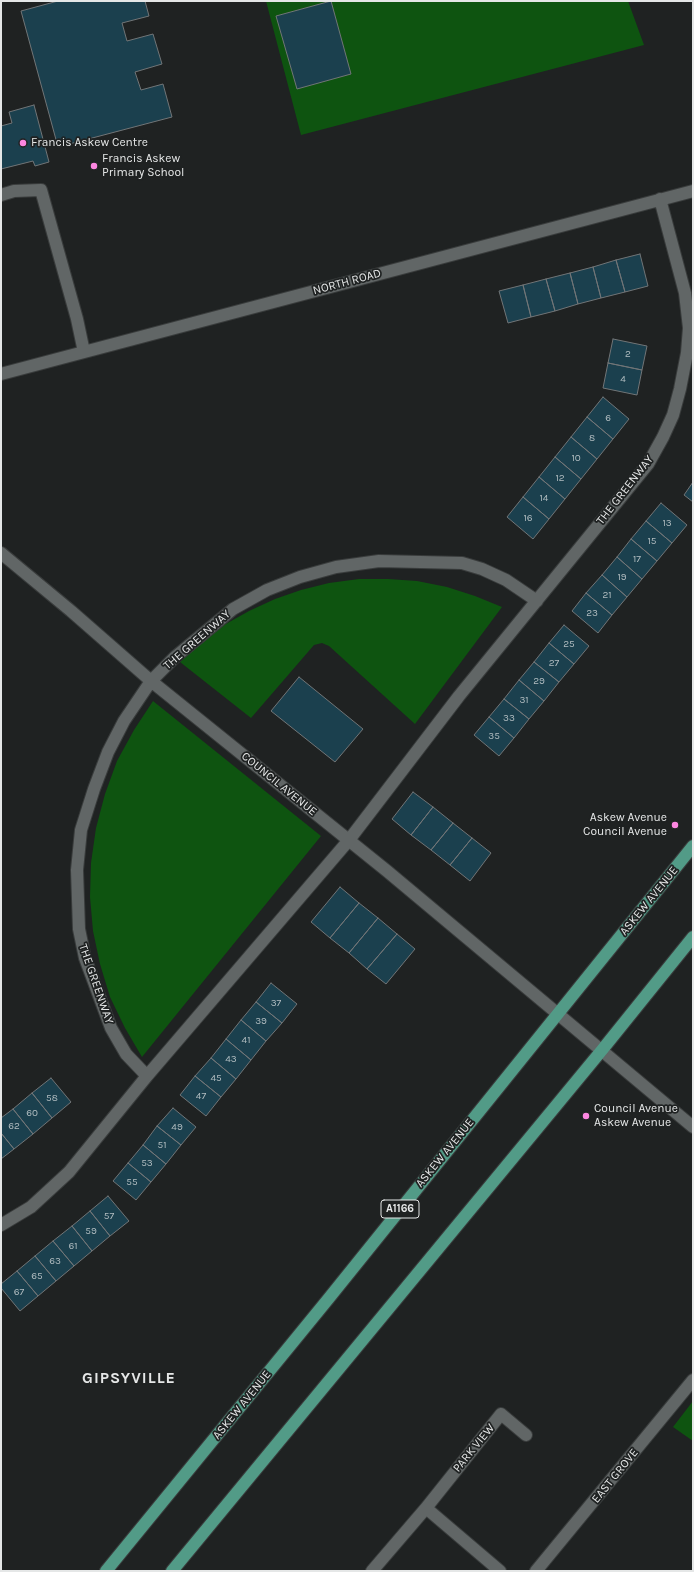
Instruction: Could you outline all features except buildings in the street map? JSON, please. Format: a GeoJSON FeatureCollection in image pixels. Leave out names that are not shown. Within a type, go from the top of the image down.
{"type":"FeatureCollection","features":[{"type":"Feature","properties":{"kind":"main road","name":"ASKEW AVENUE"},"geometry":{"type":"LineString","coordinates":[[106,1571],[329,1298],[693,846]]}},
{"type":"Feature","properties":{"kind":"main road"},"geometry":{"type":"LineString","coordinates":[[172,1571],[602,1050],[693,937]]}},
{"type":"Feature","properties":{"kind":"street"},"geometry":{"type":"LineString","coordinates":[[1,195],[14,191],[41,190],[77,319],[84,352]]}},
{"type":"Feature","properties":{"kind":"street","name":"NORTH ROAD"},"geometry":{"type":"LineString","coordinates":[[1,374],[693,191]]}},
{"type":"Feature","properties":{"kind":"street","name":"THE GREENWAY"},"geometry":{"type":"LineString","coordinates":[[1,1225],[31,1206],[69,1172],[147,1076],[349,840],[459,696],[648,464],[673,416],[682,382],[687,353],[689,328],[685,293],[660,199]]}},
{"type":"Feature","properties":{"kind":"street","name":"COUNCIL AVENUE"},"geometry":{"type":"LineString","coordinates":[[1,553],[71,610],[151,682],[349,840],[602,1050]]}},
{"type":"Feature","properties":{"kind":"street","name":"THE GREENWAY"},"geometry":{"type":"LineString","coordinates":[[147,1076],[126,1054],[111,1028],[85,958],[79,929],[77,870],[81,830],[108,752],[124,722],[151,682],[174,657],[233,609],[267,590],[300,577],[336,567],[380,561],[462,563],[482,569],[506,580],[536,601]]}},
{"type":"Feature","properties":{"kind":"street"},"geometry":{"type":"LineString","coordinates":[[602,1050],[693,1128]]}},
{"type":"Feature","properties":{"kind":"street","name":"EAST GROVE"},"geometry":{"type":"LineString","coordinates":[[536,1571],[693,1380]]}},
{"type":"Feature","properties":{"kind":"street","name":"PARK VIEW"},"geometry":{"type":"LineString","coordinates":[[372,1571],[426,1508],[501,1414],[526,1435]]}},
{"type":"Feature","properties":{"kind":"street"},"geometry":{"type":"LineString","coordinates":[[426,1508],[500,1571]]}},
{"type":"Feature","properties":{"kind":"green space"},"geometry":{"type":"Polygon","coordinates":[[[266,1],[628,1],[644,45],[301,135],[266,1]]]}},
{"type":"Feature","properties":{"kind":"green space"},"geometry":{"type":"Polygon","coordinates":[[[359,579],[417,581],[447,587],[502,607],[415,724],[329,646],[322,643],[314,645],[251,718],[180,662],[224,625],[249,611],[275,599],[301,590],[329,583],[359,579]]]}},
{"type":"Feature","properties":{"kind":"green space"},"geometry":{"type":"Polygon","coordinates":[[[153,701],[321,836],[142,1057],[125,1028],[110,997],[100,964],[93,931],[90,897],[91,863],[96,828],[105,794],[117,761],[134,730],[153,701]]]}},
{"type":"Feature","properties":{"kind":"green space"},"geometry":{"type":"Polygon","coordinates":[[[693,1401],[693,1441],[673,1427],[693,1401]]]}},
{"type":"Feature","properties":{"kind":"place","name":"Francis Askew Centre"},"geometry":{"type":"Point","coordinates":[23,143]}},
{"type":"Feature","properties":{"kind":"place","name":"Francis Askew Primary School"},"geometry":{"type":"Point","coordinates":[94,166]}},
{"type":"Feature","properties":{"kind":"place","name":"Askew Avenue Council Avenue"},"geometry":{"type":"Point","coordinates":[675,825]}},
{"type":"Feature","properties":{"kind":"place","name":"Council Avenue Askew Avenue"},"geometry":{"type":"Point","coordinates":[586,1116]}},
{"type":"Feature","properties":{"kind":"district","name":"GIPSYVILLE"},"geometry":{"type":"Point","coordinates":[129,1378]}}]}
